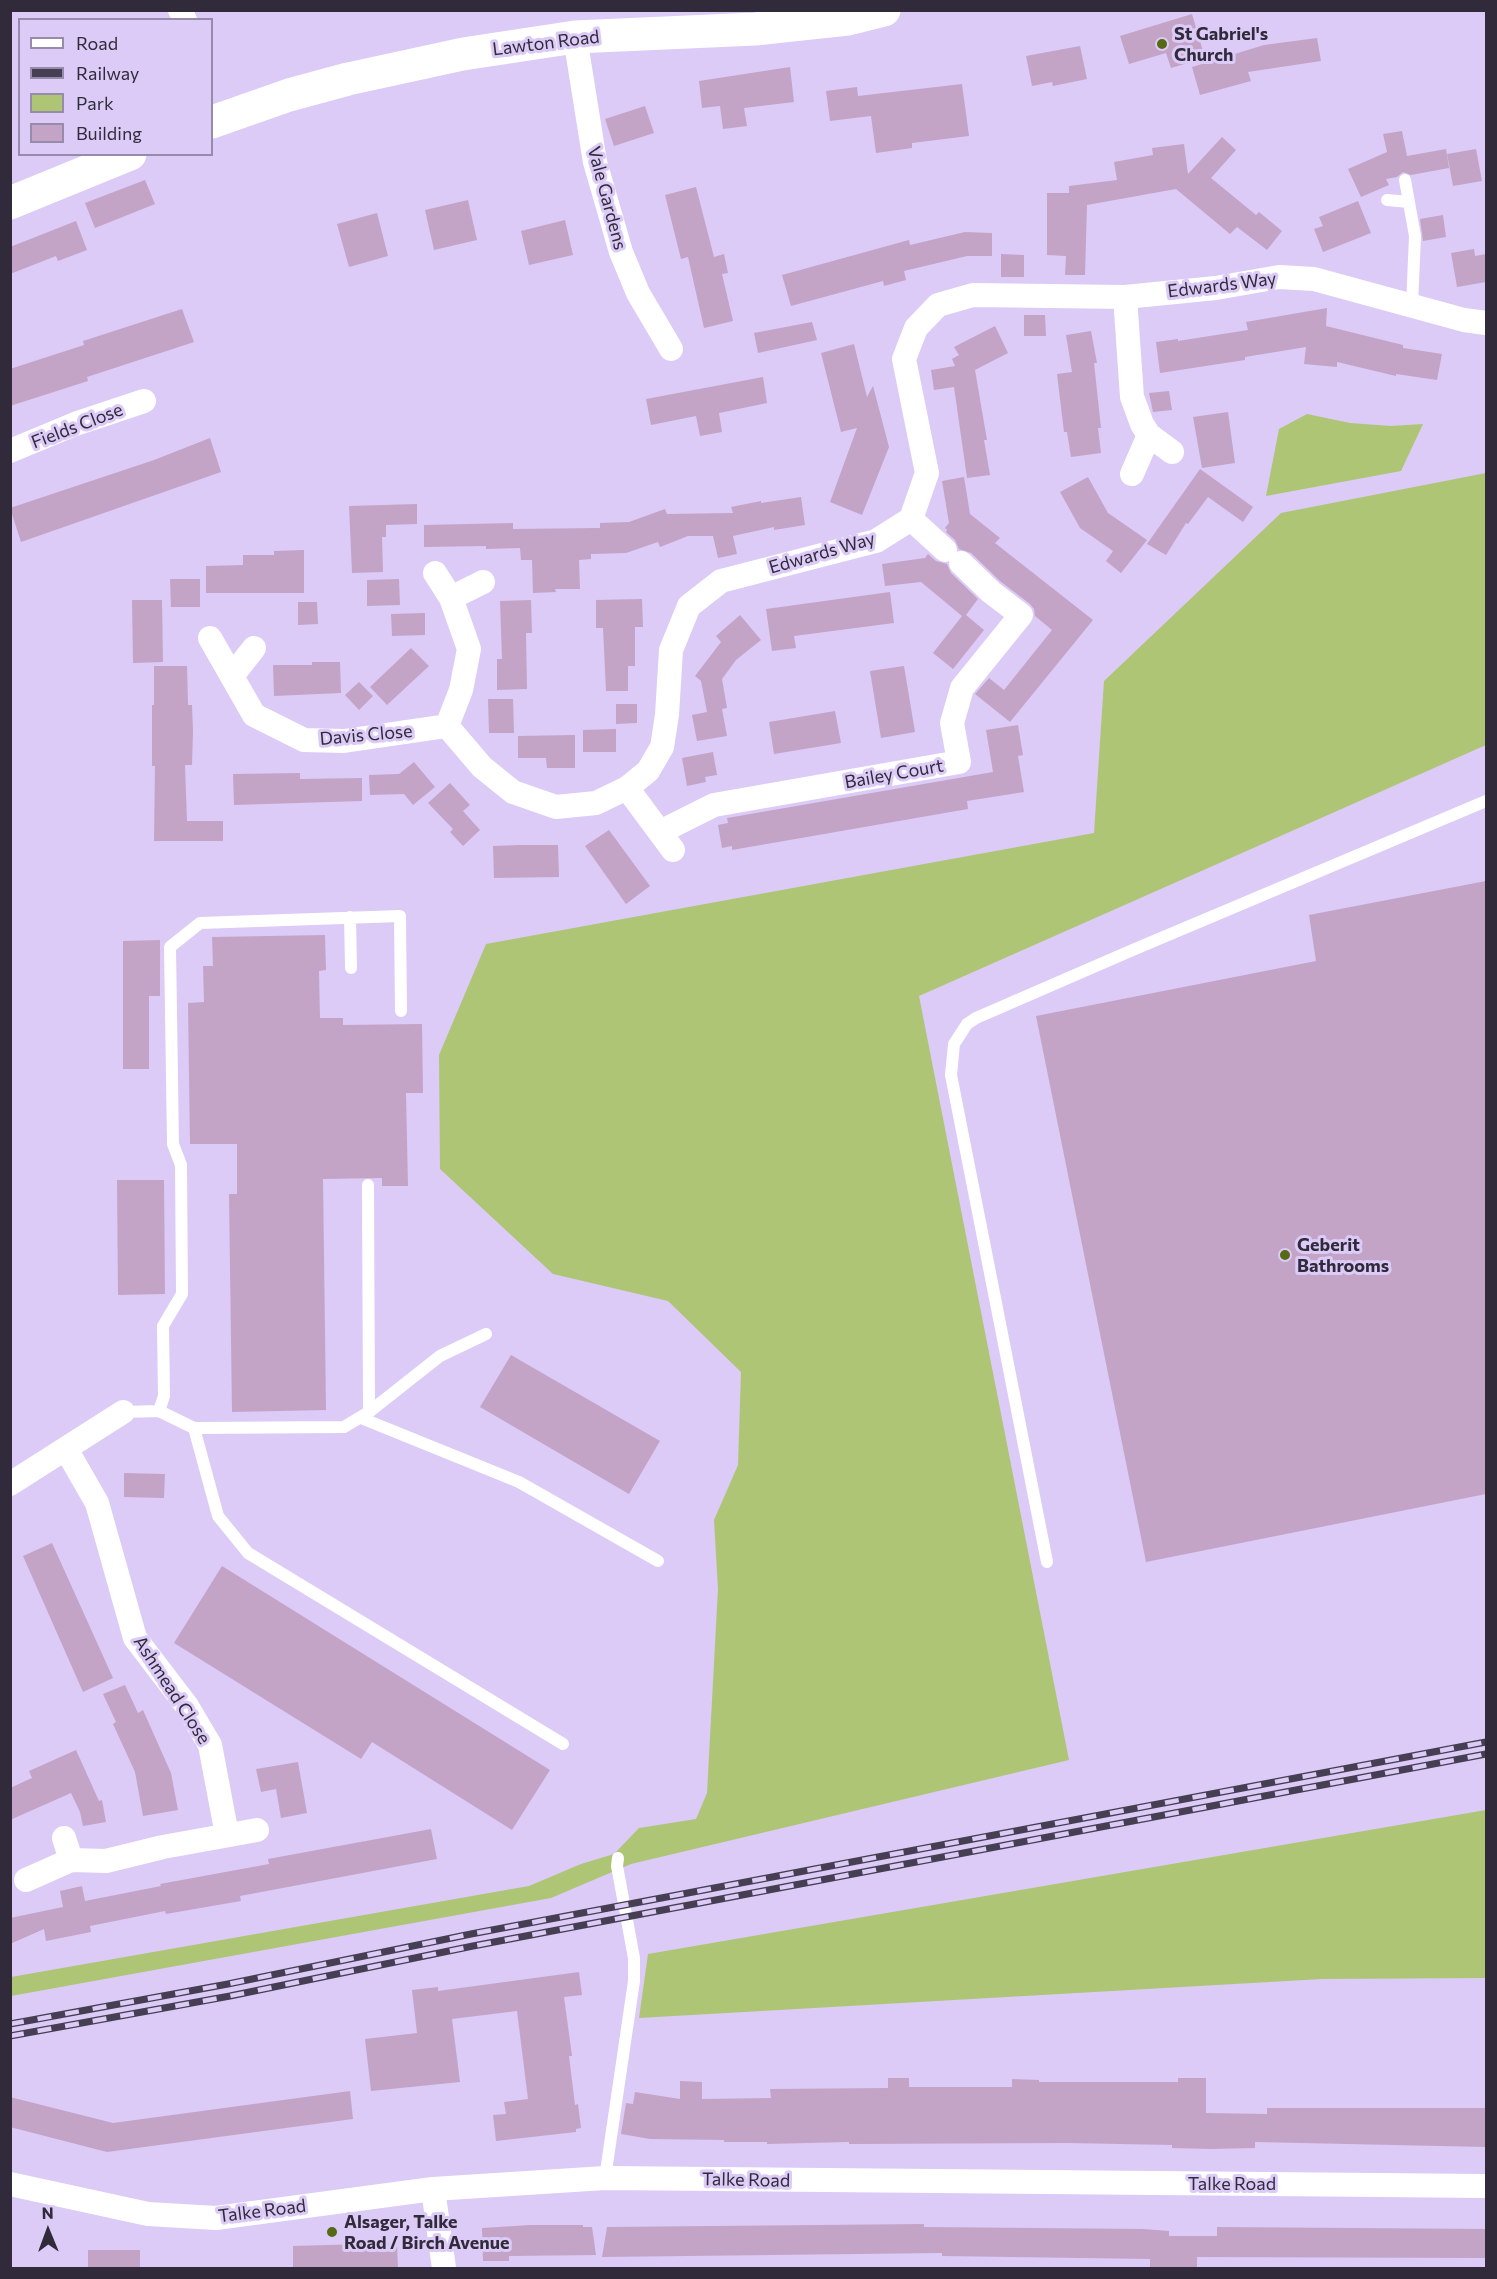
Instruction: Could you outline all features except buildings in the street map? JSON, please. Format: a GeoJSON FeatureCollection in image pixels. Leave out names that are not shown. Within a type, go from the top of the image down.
{"type":"FeatureCollection","features":[{"type":"Feature","properties":{"kind":"main road","name":"Lawton Road"},"geometry":{"type":"LineString","coordinates":[[213,118],[348,79],[464,54],[574,36],[755,29],[848,19],[884,10]]}},
{"type":"Feature","properties":{"kind":"main road"},"geometry":{"type":"LineString","coordinates":[[10,204],[125,156]]}},
{"type":"Feature","properties":{"kind":"street","name":"Vale Gardens"},"geometry":{"type":"LineString","coordinates":[[574,36],[595,162],[621,252],[638,293],[670,349]]}},
{"type":"Feature","properties":{"kind":"street","name":"Edwards Way"},"geometry":{"type":"LineString","coordinates":[[447,726],[482,767],[513,792],[556,807],[596,803],[627,788],[648,771],[662,747],[667,715],[671,651],[689,606],[721,581],[876,540],[911,519],[927,473],[904,359],[916,328],[938,305],[974,295],[1125,297],[1216,288],[1279,277],[1314,279],[1464,320],[1486,323]]}},
{"type":"Feature","properties":{"kind":"street"},"geometry":{"type":"LineString","coordinates":[[1125,297],[1132,397],[1142,424],[1149,435],[1172,452]]}},
{"type":"Feature","properties":{"kind":"street","name":"Fields Close"},"geometry":{"type":"LineString","coordinates":[[10,451],[75,424],[144,401]]}},
{"type":"Feature","properties":{"kind":"street"},"geometry":{"type":"LineString","coordinates":[[1132,474],[1149,435]]}},
{"type":"Feature","properties":{"kind":"street","name":"Bailey Court"},"geometry":{"type":"LineString","coordinates":[[627,788],[666,841],[714,805],[958,762],[952,723],[962,688],[1021,615],[991,592],[911,519]]}},
{"type":"Feature","properties":{"kind":"street"},"geometry":{"type":"LineString","coordinates":[[435,573],[451,598],[469,649],[461,690],[447,726]]}},
{"type":"Feature","properties":{"kind":"street"},"geometry":{"type":"LineString","coordinates":[[451,598],[483,582]]}},
{"type":"Feature","properties":{"kind":"street","name":"Davis Close"},"geometry":{"type":"LineString","coordinates":[[210,638],[232,676],[247,723],[268,724],[304,740],[344,741],[447,726]]}},
{"type":"Feature","properties":{"kind":"street"},"geometry":{"type":"LineString","coordinates":[[232,676],[254,648]]}},
{"type":"Feature","properties":{"kind":"street"},"geometry":{"type":"LineString","coordinates":[[10,1484],[123,1412]]}},
{"type":"Feature","properties":{"kind":"street","name":"Ashmead Close"},"geometry":{"type":"LineString","coordinates":[[66,1449],[96,1503],[135,1638],[187,1706],[210,1745],[227,1835]]}},
{"type":"Feature","properties":{"kind":"street"},"geometry":{"type":"LineString","coordinates":[[26,1880],[68,1849],[106,1861],[163,1847],[257,1830]]}},
{"type":"Feature","properties":{"kind":"street","name":"Talke Road"},"geometry":{"type":"LineString","coordinates":[[10,2184],[148,2214],[216,2218],[433,2189],[604,2178],[1486,2186]]}},
{"type":"Feature","properties":{"kind":"street"},"geometry":{"type":"LineString","coordinates":[[433,2189],[444,2268]]}},
{"type":"Feature","properties":{"kind":"lane"},"geometry":{"type":"LineString","coordinates":[[1405,180],[1415,236],[1412,306]]}},
{"type":"Feature","properties":{"kind":"lane"},"geometry":{"type":"LineString","coordinates":[[1387,200],[1409,202]]}},
{"type":"Feature","properties":{"kind":"lane"},"geometry":{"type":"LineString","coordinates":[[1047,1562],[951,1075],[951,1058],[957,1039],[967,1024],[976,1018],[1486,801]]}},
{"type":"Feature","properties":{"kind":"lane"},"geometry":{"type":"LineString","coordinates":[[159,1411],[164,1396],[163,1326],[182,1294],[181,1165],[173,1144],[171,947],[200,922],[400,916],[401,1011]]}},
{"type":"Feature","properties":{"kind":"lane"},"geometry":{"type":"LineString","coordinates":[[350,917],[351,968]]}},
{"type":"Feature","properties":{"kind":"lane"},"geometry":{"type":"LineString","coordinates":[[365,1415],[368,1185]]}},
{"type":"Feature","properties":{"kind":"lane"},"geometry":{"type":"LineString","coordinates":[[123,1412],[159,1411],[194,1428],[344,1427],[365,1415],[440,1356],[486,1334]]}},
{"type":"Feature","properties":{"kind":"lane"},"geometry":{"type":"LineString","coordinates":[[365,1415],[519,1482],[658,1561]]}},
{"type":"Feature","properties":{"kind":"lane"},"geometry":{"type":"LineString","coordinates":[[194,1428],[218,1516],[248,1553],[563,1744]]}},
{"type":"Feature","properties":{"kind":"lane"},"geometry":{"type":"LineString","coordinates":[[604,2178],[634,1981],[634,1958],[617,1862]]}},
{"type":"Feature","properties":{"kind":"green space"},"geometry":{"type":"Polygon","coordinates":[[[1307,414],[1350,423],[1391,426],[1423,424],[1401,471],[1266,496],[1279,429],[1307,414]]]}},
{"type":"Feature","properties":{"kind":"green space"},"geometry":{"type":"Polygon","coordinates":[[[1486,473],[1486,745],[919,996],[1069,1760],[631,1864],[551,1898],[11,1996],[11,1977],[529,1886],[581,1864],[614,1854],[639,1828],[696,1819],[707,1793],[718,1589],[714,1520],[738,1465],[741,1372],[668,1301],[553,1274],[440,1169],[439,1055],[486,944],[1094,833],[1104,681],[1281,513],[1486,473]]]}},
{"type":"Feature","properties":{"kind":"green space"},"geometry":{"type":"Polygon","coordinates":[[[1486,1810],[1486,1978],[1322,1979],[639,2018],[648,1954],[1486,1810]]]}},
{"type":"Feature","properties":{"kind":"railway"},"geometry":{"type":"LineString","coordinates":[[10,2024],[228,1984],[471,1934],[1486,1742]]}},
{"type":"Feature","properties":{"kind":"railway"},"geometry":{"type":"LineString","coordinates":[[10,2036],[230,1996],[473,1946],[1486,1754]]}},
{"type":"Feature","properties":{"kind":"place","name":"St Gabriel's Church"},"geometry":{"type":"Point","coordinates":[1162,44]}},
{"type":"Feature","properties":{"kind":"place","name":"Geberit Bathrooms"},"geometry":{"type":"Point","coordinates":[1285,1255]}},
{"type":"Feature","properties":{"kind":"place","name":"Alsager, Talke Road / Birch Avenue"},"geometry":{"type":"Point","coordinates":[332,2232]}}]}
